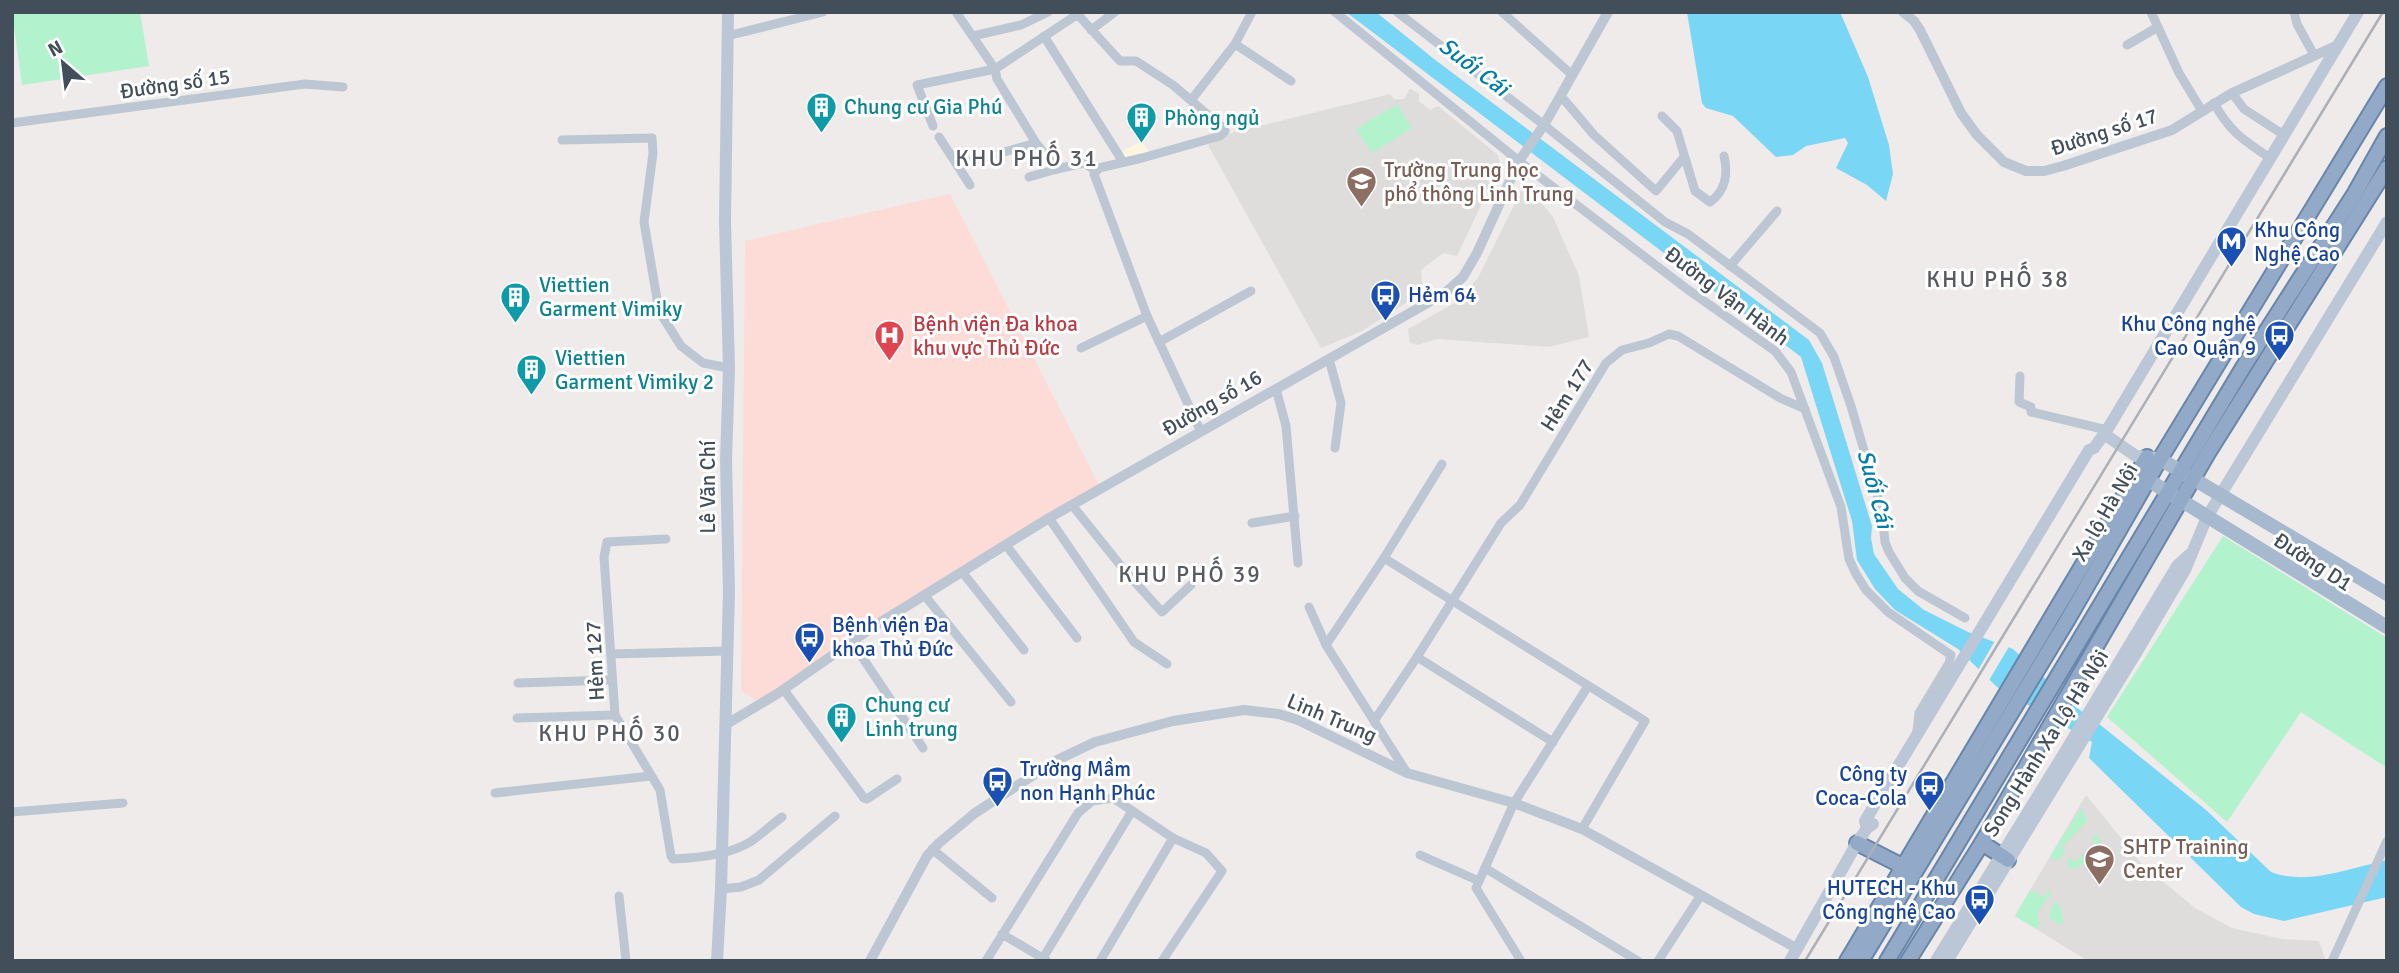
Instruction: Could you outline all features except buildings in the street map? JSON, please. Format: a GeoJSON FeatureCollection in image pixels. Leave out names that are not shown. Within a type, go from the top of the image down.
{"type":"FeatureCollection","features":[{"type":"Feature","properties":{"kind":"highway","name":"Xa lộ Hà Nội"},"geometry":{"type":"LineString","coordinates":[[1861,961],[1909,870],[2062,616],[2146,464],[2387,86]]}},
{"type":"Feature","properties":{"kind":"highway","name":"Xa lộ Hà Nội"},"geometry":{"type":"LineString","coordinates":[[2188,475],[2244,366],[2355,193],[2387,136]]}},
{"type":"Feature","properties":{"kind":"highway","name":"Xa lộ Hà Nội"},"geometry":{"type":"LineString","coordinates":[[1887,961],[2140,538],[2175,497],[2349,231],[2387,168]]}},
{"type":"Feature","properties":{"kind":"highway"},"geometry":{"type":"LineString","coordinates":[[2349,231],[2355,193]]}},
{"type":"Feature","properties":{"kind":"highway","name":"Xa lộ Hà Nội"},"geometry":{"type":"LineString","coordinates":[[1908,961],[1982,843],[2168,523],[2175,497]]}},
{"type":"Feature","properties":{"kind":"highway"},"geometry":{"type":"LineString","coordinates":[[2140,538],[2168,523]]}},
{"type":"Feature","properties":{"kind":"highway"},"geometry":{"type":"LineString","coordinates":[[1857,843],[1909,870]]}},
{"type":"Feature","properties":{"kind":"highway"},"geometry":{"type":"LineString","coordinates":[[1982,843],[2004,858]]}},
{"type":"Feature","properties":{"kind":"highway","name":"Xa lộ Hà Nội"},"geometry":{"type":"LineString","coordinates":[[1847,961],[1909,870]]}},
{"type":"Feature","properties":{"kind":"main road","name":"Lê Văn Chí"},"geometry":{"type":"LineString","coordinates":[[717,961],[729,592],[726,460],[729,368],[725,221],[728,12]]}},
{"type":"Feature","properties":{"kind":"main road"},"geometry":{"type":"LineString","coordinates":[[1790,957],[1857,843],[1867,828],[1873,825],[1954,682],[2095,453],[2094,448],[2358,12]]}},
{"type":"Feature","properties":{"kind":"main road","name":"Song Hành Xa Lộ Hà Nội"},"geometry":{"type":"LineString","coordinates":[[1936,961],[2070,754],[2194,550],[2207,517],[2387,222]]}},
{"type":"Feature","properties":{"kind":"main road","name":"Đường D1"},"geometry":{"type":"LineString","coordinates":[[2106,432],[2146,464],[2175,497],[2387,627]]}},
{"type":"Feature","properties":{"kind":"main road","name":"Đường D1"},"geometry":{"type":"LineString","coordinates":[[2146,464],[2188,475],[2387,594]]}},
{"type":"Feature","properties":{"kind":"main road","name":"Đường D1"},"geometry":{"type":"LineString","coordinates":[[2264,519],[2282,524],[2387,587]]}},
{"type":"Feature","properties":{"kind":"main road","name":"Đường D1"},"geometry":{"type":"LineString","coordinates":[[2253,545],[2258,554],[2387,634]]}},
{"type":"Feature","properties":{"kind":"main road"},"geometry":{"type":"LineString","coordinates":[[1867,828],[1866,821],[1917,736],[1954,682]]}},
{"type":"Feature","properties":{"kind":"main road","name":"Song Hành Xa Lộ Hà Nội"},"geometry":{"type":"LineString","coordinates":[[1947,961],[2004,858]]}},
{"type":"Feature","properties":{"kind":"street"},"geometry":{"type":"LineString","coordinates":[[727,36],[822,12]]}},
{"type":"Feature","properties":{"kind":"street"},"geometry":{"type":"LineString","coordinates":[[956,12],[995,69],[997,79],[1036,143],[1057,169]]}},
{"type":"Feature","properties":{"kind":"street"},"geometry":{"type":"LineString","coordinates":[[973,36],[1021,25],[1048,12]]}},
{"type":"Feature","properties":{"kind":"street"},"geometry":{"type":"LineString","coordinates":[[1091,30],[1115,12]]}},
{"type":"Feature","properties":{"kind":"street"},"geometry":{"type":"LineString","coordinates":[[1192,99],[1235,44],[1252,12]]}},
{"type":"Feature","properties":{"kind":"street","name":"Đường Vận Hành"},"geometry":{"type":"LineString","coordinates":[[1335,12],[1687,289],[1770,346],[1784,360],[1791,372],[1841,507],[1849,559],[1856,574],[1866,590],[1888,612],[1951,655],[1949,663],[1919,713],[1917,736]]}},
{"type":"Feature","properties":{"kind":"street","name":"Đường Vận Hành"},"geometry":{"type":"LineString","coordinates":[[1397,12],[1542,129],[1665,222],[1688,234],[1811,325],[1826,343],[1851,406],[1882,512],[1885,542],[1889,552],[1905,578],[1918,591],[1965,618]]}},
{"type":"Feature","properties":{"kind":"street"},"geometry":{"type":"LineString","coordinates":[[1502,12],[1571,74]]}},
{"type":"Feature","properties":{"kind":"street","name":"Đường số 16"},"geometry":{"type":"LineString","coordinates":[[725,725],[784,690],[852,642],[1049,518],[1445,293],[1463,277],[1522,157],[1542,129],[1608,12]]}},
{"type":"Feature","properties":{"kind":"street","name":"Đường số 17"},"geometry":{"type":"LineString","coordinates":[[1903,12],[1920,30],[1961,113],[1977,135],[1999,157],[2018,169],[2045,171],[2172,130],[2232,93],[2338,46]]}},
{"type":"Feature","properties":{"kind":"street"},"geometry":{"type":"LineString","coordinates":[[2151,12],[2179,73],[2202,111]]}},
{"type":"Feature","properties":{"kind":"street"},"geometry":{"type":"LineString","coordinates":[[2294,12],[2297,24],[2314,55]]}},
{"type":"Feature","properties":{"kind":"street"},"geometry":{"type":"LineString","coordinates":[[933,126],[917,85],[995,69],[1075,16],[1080,17],[1119,61],[1136,61],[1192,99],[1223,128],[1224,133],[1096,170],[1084,163],[1029,177]]}},
{"type":"Feature","properties":{"kind":"street"},"geometry":{"type":"LineString","coordinates":[[2127,45],[2158,27]]}},
{"type":"Feature","properties":{"kind":"street"},"geometry":{"type":"LineString","coordinates":[[1044,36],[1123,162]]}},
{"type":"Feature","properties":{"kind":"street"},"geometry":{"type":"LineString","coordinates":[[1235,44],[1291,81]]}},
{"type":"Feature","properties":{"kind":"street","name":"Đường số 15"},"geometry":{"type":"LineString","coordinates":[[12,123],[305,84],[343,87]]}},
{"type":"Feature","properties":{"kind":"street"},"geometry":{"type":"LineString","coordinates":[[2232,93],[2244,109],[2284,135]]}},
{"type":"Feature","properties":{"kind":"street"},"geometry":{"type":"LineString","coordinates":[[1560,96],[1594,135],[1656,191],[1684,157]]}},
{"type":"Feature","properties":{"kind":"street"},"geometry":{"type":"LineString","coordinates":[[2214,103],[2225,124],[2236,135],[2270,158]]}},
{"type":"Feature","properties":{"kind":"street"},"geometry":{"type":"LineString","coordinates":[[1662,116],[1677,131],[1695,191],[1710,202],[1714,200],[1727,178],[1724,156]]}},
{"type":"Feature","properties":{"kind":"street"},"geometry":{"type":"LineString","coordinates":[[939,137],[970,185]]}},
{"type":"Feature","properties":{"kind":"street"},"geometry":{"type":"LineString","coordinates":[[562,140],[652,138],[653,153],[644,222],[659,311],[681,346],[703,363],[729,368]]}},
{"type":"Feature","properties":{"kind":"street"},"geometry":{"type":"LineString","coordinates":[[958,165],[1036,143]]}},
{"type":"Feature","properties":{"kind":"street"},"geometry":{"type":"LineString","coordinates":[[1096,170],[1095,178],[1147,316],[1201,432]]}},
{"type":"Feature","properties":{"kind":"street"},"geometry":{"type":"LineString","coordinates":[[1730,266],[1777,211]]}},
{"type":"Feature","properties":{"kind":"street"},"geometry":{"type":"LineString","coordinates":[[1159,342],[1251,291]]}},
{"type":"Feature","properties":{"kind":"street"},"geometry":{"type":"LineString","coordinates":[[1081,348],[1147,316]]}},
{"type":"Feature","properties":{"kind":"street","name":"Hẻm 177"},"geometry":{"type":"LineString","coordinates":[[1374,721],[1499,526],[1520,505],[1596,377],[1614,354],[1669,334],[1678,336],[1780,398],[1805,409]]}},
{"type":"Feature","properties":{"kind":"street"},"geometry":{"type":"LineString","coordinates":[[1329,359],[1341,403],[1335,448]]}},
{"type":"Feature","properties":{"kind":"street"},"geometry":{"type":"LineString","coordinates":[[2020,376],[2019,402],[2031,407],[2031,412],[2106,432]]}},
{"type":"Feature","properties":{"kind":"street"},"geometry":{"type":"LineString","coordinates":[[1276,389],[1286,426],[1298,563]]}},
{"type":"Feature","properties":{"kind":"street"},"geometry":{"type":"LineString","coordinates":[[1326,645],[1442,464]]}},
{"type":"Feature","properties":{"kind":"street"},"geometry":{"type":"LineString","coordinates":[[1072,505],[1125,571],[1162,611],[1191,585]]}},
{"type":"Feature","properties":{"kind":"street"},"geometry":{"type":"LineString","coordinates":[[1252,523],[1295,516]]}},
{"type":"Feature","properties":{"kind":"street"},"geometry":{"type":"LineString","coordinates":[[1049,518],[1134,642],[1167,664]]}},
{"type":"Feature","properties":{"kind":"street","name":"Hẻm 127"},"geometry":{"type":"LineString","coordinates":[[666,539],[607,542],[604,557],[615,715],[660,790],[671,858],[722,853]]}},
{"type":"Feature","properties":{"kind":"street"},"geometry":{"type":"LineString","coordinates":[[1006,545],[1077,638]]}},
{"type":"Feature","properties":{"kind":"street"},"geometry":{"type":"LineString","coordinates":[[1384,558],[1645,721],[1582,829]]}},
{"type":"Feature","properties":{"kind":"street"},"geometry":{"type":"LineString","coordinates":[[963,573],[1024,650]]}},
{"type":"Feature","properties":{"kind":"street"},"geometry":{"type":"LineString","coordinates":[[925,596],[1011,702]]}},
{"type":"Feature","properties":{"kind":"street"},"geometry":{"type":"LineString","coordinates":[[1309,607],[1326,645],[1407,773]]}},
{"type":"Feature","properties":{"kind":"street"},"geometry":{"type":"LineString","coordinates":[[852,642],[923,748]]}},
{"type":"Feature","properties":{"kind":"street"},"geometry":{"type":"LineString","coordinates":[[611,654],[727,652]]}},
{"type":"Feature","properties":{"kind":"street"},"geometry":{"type":"LineString","coordinates":[[1417,657],[1553,742]]}},
{"type":"Feature","properties":{"kind":"street"},"geometry":{"type":"LineString","coordinates":[[518,683],[612,680]]}},
{"type":"Feature","properties":{"kind":"street"},"geometry":{"type":"LineString","coordinates":[[1521,961],[1476,888],[1514,803],[1588,686]]}},
{"type":"Feature","properties":{"kind":"street"},"geometry":{"type":"LineString","coordinates":[[784,690],[864,798],[867,799],[897,779]]}},
{"type":"Feature","properties":{"kind":"street","name":"Linh Trung"},"geometry":{"type":"LineString","coordinates":[[870,961],[932,849],[975,813],[1075,750],[1132,732],[1244,710],[1279,714],[1297,720],[1407,773],[1514,803],[1582,829],[1701,895],[1790,957]]}},
{"type":"Feature","properties":{"kind":"street"},"geometry":{"type":"LineString","coordinates":[[517,718],[615,715]]}},
{"type":"Feature","properties":{"kind":"street"},"geometry":{"type":"LineString","coordinates":[[495,793],[651,776]]}},
{"type":"Feature","properties":{"kind":"street"},"geometry":{"type":"LineString","coordinates":[[986,961],[1078,813],[1092,802],[1113,798],[1173,838],[1206,853],[1222,871],[1162,961]]}},
{"type":"Feature","properties":{"kind":"street"},"geometry":{"type":"LineString","coordinates":[[12,811],[123,803]]}},
{"type":"Feature","properties":{"kind":"street"},"geometry":{"type":"LineString","coordinates":[[1002,934],[1045,960],[1132,810]]}},
{"type":"Feature","properties":{"kind":"street"},"geometry":{"type":"LineString","coordinates":[[721,889],[741,887],[759,880],[835,816]]}},
{"type":"Feature","properties":{"kind":"street"},"geometry":{"type":"LineString","coordinates":[[722,853],[750,843],[782,817]]}},
{"type":"Feature","properties":{"kind":"street"},"geometry":{"type":"LineString","coordinates":[[1100,961],[1173,838]]}},
{"type":"Feature","properties":{"kind":"street"},"geometry":{"type":"LineString","coordinates":[[2332,961],[2387,841]]}},
{"type":"Feature","properties":{"kind":"street"},"geometry":{"type":"LineString","coordinates":[[932,849],[992,898]]}},
{"type":"Feature","properties":{"kind":"street"},"geometry":{"type":"LineString","coordinates":[[1420,855],[1479,881]]}},
{"type":"Feature","properties":{"kind":"street"},"geometry":{"type":"LineString","coordinates":[[1485,868],[1638,961]]}},
{"type":"Feature","properties":{"kind":"street"},"geometry":{"type":"LineString","coordinates":[[619,895],[626,961]]}},
{"type":"Feature","properties":{"kind":"street"},"geometry":{"type":"LineString","coordinates":[[1658,961],[1701,895]]}},
{"type":"Feature","properties":{"kind":"shaded area","name":"Trường Trung học phổ thông Linh Trung"},"geometry":{"type":"Polygon","coordinates":[[[1410,89],[1419,93],[1419,101],[1430,110],[1438,106],[1498,155],[1500,165],[1457,256],[1443,253],[1421,270],[1423,292],[1362,331],[1321,348],[1208,145],[1231,133],[1390,94],[1394,99],[1404,99],[1410,89]]]}},
{"type":"Feature","properties":{"kind":"shaded area"},"geometry":{"type":"Polygon","coordinates":[[[1141,141],[1150,153],[1123,160],[1119,153],[1141,141]]]}},
{"type":"Feature","properties":{"kind":"shaded area"},"geometry":{"type":"Polygon","coordinates":[[[1522,189],[1539,200],[1553,217],[1579,276],[1589,337],[1549,347],[1437,339],[1417,345],[1410,343],[1408,329],[1453,304],[1478,278],[1522,189]]]}},
{"type":"Feature","properties":{"kind":"shaded area","name":"Bệnh viện Đa khoa khu vực Thủ Đức"},"geometry":{"type":"Polygon","coordinates":[[[950,194],[1099,485],[758,701],[741,691],[745,241],[950,194]]]}},
{"type":"Feature","properties":{"kind":"shaded area","name":"SHTP Training Center"},"geometry":{"type":"Polygon","coordinates":[[[2086,795],[2142,864],[2195,908],[2232,928],[2282,939],[2319,941],[2326,961],[2088,961],[2015,916],[2086,795]]]}},
{"type":"Feature","properties":{"kind":"green space"},"geometry":{"type":"Polygon","coordinates":[[[12,12],[140,12],[149,66],[22,85],[12,12]]]}},
{"type":"Feature","properties":{"kind":"green space"},"geometry":{"type":"Polygon","coordinates":[[[1397,104],[1412,128],[1372,153],[1356,129],[1397,104]]]}},
{"type":"Feature","properties":{"kind":"green space"},"geometry":{"type":"Polygon","coordinates":[[[2223,536],[2387,638],[2387,768],[2301,712],[2227,822],[2107,717],[2223,536]]]}},
{"type":"Feature","properties":{"kind":"green space"},"geometry":{"type":"Polygon","coordinates":[[[2081,808],[2088,820],[2062,847],[2065,853],[2058,860],[2054,860],[2050,857],[2081,808]]]}},
{"type":"Feature","properties":{"kind":"green space"},"geometry":{"type":"Polygon","coordinates":[[[2091,836],[2098,836],[2103,852],[2075,869],[2070,869],[2067,863],[2069,858],[2075,862],[2095,843],[2091,836]]]}},
{"type":"Feature","properties":{"kind":"green space"},"geometry":{"type":"Polygon","coordinates":[[[2030,890],[2044,897],[2049,890],[2050,896],[2038,911],[2038,920],[2041,922],[2036,929],[2015,916],[2030,890]]]}},
{"type":"Feature","properties":{"kind":"green space"},"geometry":{"type":"Polygon","coordinates":[[[2055,902],[2059,903],[2064,922],[2060,925],[2050,918],[2055,902]]]}},
{"type":"Feature","properties":{"kind":"water"},"geometry":{"type":"Polygon","coordinates":[[[1346,12],[1376,12],[1434,59],[1809,340],[1822,363],[1872,526],[1874,554],[1898,589],[1924,610],[1968,632],[2013,649],[2077,708],[2206,810],[2271,872],[2285,876],[2314,876],[2387,860],[2387,897],[2284,921],[2254,914],[2241,907],[2089,758],[2092,742],[1997,687],[1958,649],[1895,610],[1875,589],[1857,560],[1852,521],[1801,357],[1346,12]]]}},
{"type":"Feature","properties":{"kind":"water"},"geometry":{"type":"Polygon","coordinates":[[[1687,12],[1840,12],[1868,77],[1889,145],[1893,174],[1886,201],[1867,185],[1836,168],[1848,143],[1845,138],[1806,146],[1793,155],[1776,157],[1733,116],[1706,108],[1702,103],[1687,12]]]}},
{"type":"Feature","properties":{"kind":"pier"},"geometry":{"type":"Polygon","coordinates":[[[1996,639],[2010,645],[1988,682],[1977,672],[1996,639]]]}},
{"type":"Feature","properties":{"kind":"pier"},"geometry":{"type":"Polygon","coordinates":[[[2048,677],[2072,699],[2056,725],[2029,709],[2048,677]]]}},
{"type":"Feature","properties":{"kind":"railway"},"geometry":{"type":"LineString","coordinates":[[1805,961],[2383,12]]}},
{"type":"Feature","properties":{"kind":"place","name":"Chung cư Gia Phú"},"geometry":{"type":"Point","coordinates":[821,134]}},
{"type":"Feature","properties":{"kind":"place","name":"Phòng ngủ"},"geometry":{"type":"Point","coordinates":[1141,145]}},
{"type":"Feature","properties":{"kind":"place","name":"Trường Trung học phổ thông Linh Trung"},"geometry":{"type":"Point","coordinates":[1361,209]}},
{"type":"Feature","properties":{"kind":"place","name":"Khu Công Nghệ Cao"},"geometry":{"type":"Point","coordinates":[2231,269]}},
{"type":"Feature","properties":{"kind":"place","name":"Hẻm 64"},"geometry":{"type":"Point","coordinates":[1385,322]}},
{"type":"Feature","properties":{"kind":"place","name":"Viettien Garment Vimiky"},"geometry":{"type":"Point","coordinates":[516,324]}},
{"type":"Feature","properties":{"kind":"place","name":"Bệnh viện Đa khoa khu vực Thủ Đức"},"geometry":{"type":"Point","coordinates":[890,363]}},
{"type":"Feature","properties":{"kind":"place","name":"Khu Công nghệ Cao Quận 9"},"geometry":{"type":"Point","coordinates":[2279,363]}},
{"type":"Feature","properties":{"kind":"place","name":"Viettien Garment Vimiky 2"},"geometry":{"type":"Point","coordinates":[532,397]}},
{"type":"Feature","properties":{"kind":"place","name":"Bệnh viện Đa khoa Thủ Đức"},"geometry":{"type":"Point","coordinates":[809,664]}},
{"type":"Feature","properties":{"kind":"place","name":"Chung cư Linh trung"},"geometry":{"type":"Point","coordinates":[842,744]}},
{"type":"Feature","properties":{"kind":"place","name":"Trường Mầm non Hạnh Phúc"},"geometry":{"type":"Point","coordinates":[997,808]}},
{"type":"Feature","properties":{"kind":"place","name":"Công ty Coca-Cola"},"geometry":{"type":"Point","coordinates":[1930,813]}},
{"type":"Feature","properties":{"kind":"place","name":"SHTP Training Center"},"geometry":{"type":"Point","coordinates":[2100,886]}},
{"type":"Feature","properties":{"kind":"place","name":"HUTECH - Khu Công nghệ Cao"},"geometry":{"type":"Point","coordinates":[1979,927]}},
{"type":"Feature","properties":{"kind":"district","name":"KHU PHỐ 31"},"geometry":{"type":"Point","coordinates":[1027,158]}},
{"type":"Feature","properties":{"kind":"district","name":"KHU PHỐ 38"},"geometry":{"type":"Point","coordinates":[1998,279]}},
{"type":"Feature","properties":{"kind":"district","name":"KHU PHỐ 39"},"geometry":{"type":"Point","coordinates":[1190,574]}},
{"type":"Feature","properties":{"kind":"district","name":"KHU PHỐ 30"},"geometry":{"type":"Point","coordinates":[610,733]}},
{"type":"Feature","properties":{"kind":"water label","name":"Suối Cái"},"geometry":{"type":"Point","coordinates":[1474,67]}},
{"type":"Feature","properties":{"kind":"water label","name":"Suối Cái"},"geometry":{"type":"Point","coordinates":[1875,489]}}]}
